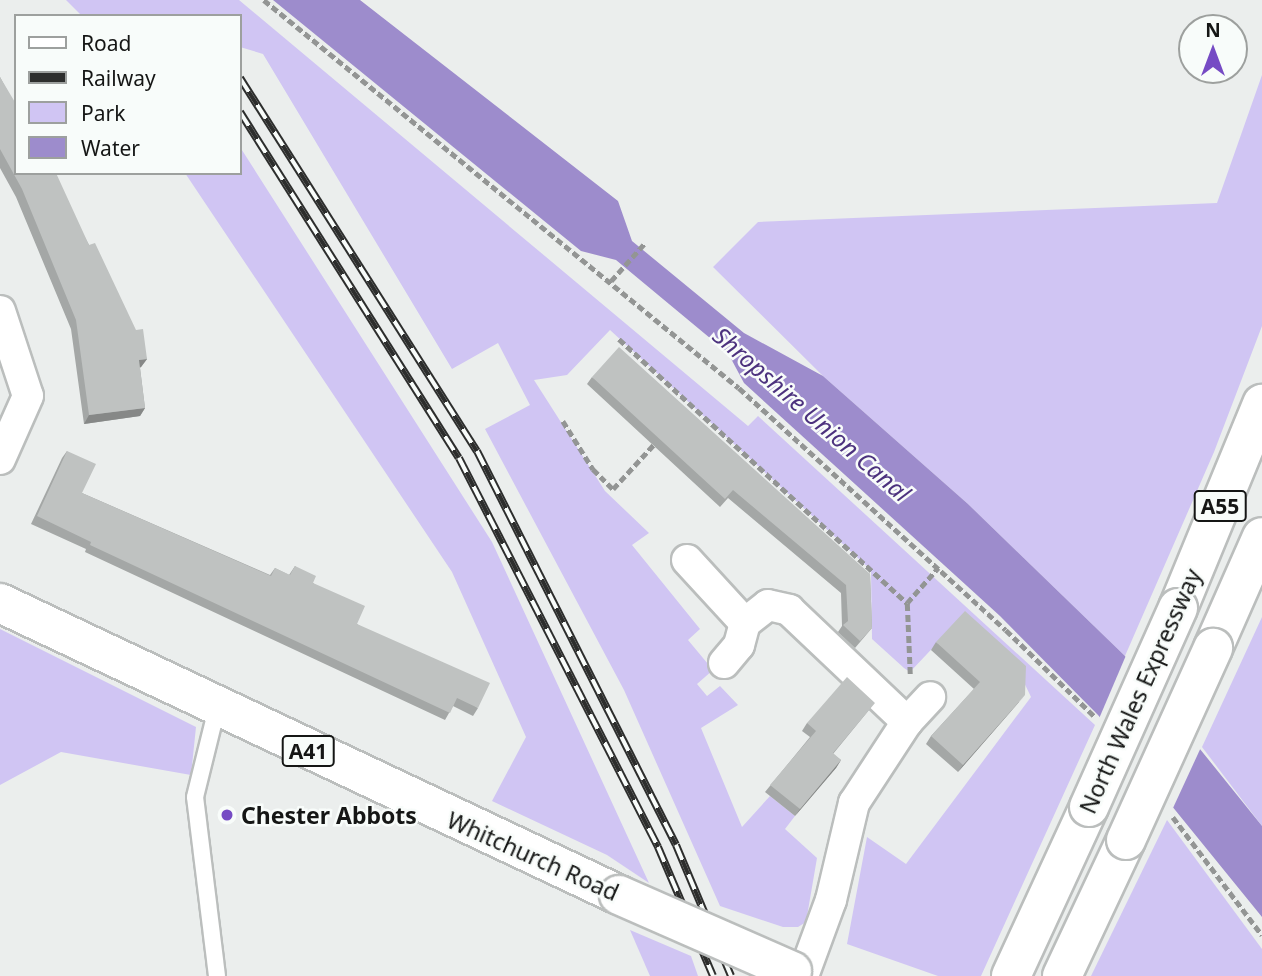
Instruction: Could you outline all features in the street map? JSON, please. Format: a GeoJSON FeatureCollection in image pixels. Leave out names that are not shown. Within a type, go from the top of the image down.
{"type":"FeatureCollection","features":[{"type":"Feature","properties":{"kind":"highway","name":"North Wales Expressway"},"geometry":{"type":"LineString","coordinates":[[1017,963],[1178,608],[1262,404]]}},
{"type":"Feature","properties":{"kind":"highway","name":"North Wales Expressway"},"geometry":{"type":"LineString","coordinates":[[1064,974],[1262,537]]}},
{"type":"Feature","properties":{"kind":"highway","name":"Whitchurch Road"},"geometry":{"type":"LineString","coordinates":[[0,603],[217,708],[619,895],[799,974]]}},
{"type":"Feature","properties":{"kind":"street"},"geometry":{"type":"LineString","coordinates":[[0,311],[28,396],[0,459]]}},
{"type":"Feature","properties":{"kind":"street"},"geometry":{"type":"LineString","coordinates":[[687,561],[745,623]]}},
{"type":"Feature","properties":{"kind":"street"},"geometry":{"type":"LineString","coordinates":[[724,663],[739,645],[745,623],[768,605],[783,605],[917,711],[853,803],[831,900],[799,974]]}},
{"type":"Feature","properties":{"kind":"lane"},"geometry":{"type":"LineString","coordinates":[[217,708],[195,797],[217,976]]}},
{"type":"Feature","properties":{"kind":"path"},"geometry":{"type":"LineString","coordinates":[[264,0],[739,388],[938,568],[1098,720]]}},
{"type":"Feature","properties":{"kind":"path"},"geometry":{"type":"LineString","coordinates":[[611,281],[645,244]]}},
{"type":"Feature","properties":{"kind":"path"},"geometry":{"type":"LineString","coordinates":[[619,339],[907,603],[917,711]]}},
{"type":"Feature","properties":{"kind":"path"},"geometry":{"type":"LineString","coordinates":[[682,414],[691,405]]}},
{"type":"Feature","properties":{"kind":"path"},"geometry":{"type":"LineString","coordinates":[[563,421],[593,469],[613,489],[665,433]]}},
{"type":"Feature","properties":{"kind":"path"},"geometry":{"type":"LineString","coordinates":[[907,603],[938,568]]}},
{"type":"Feature","properties":{"kind":"path"},"geometry":{"type":"LineString","coordinates":[[1170,814],[1262,935]]}},
{"type":"Feature","properties":{"kind":"green space"},"geometry":{"type":"Polygon","coordinates":[[[66,0],[239,0],[748,426],[758,416],[1095,725],[981,976],[938,976],[847,944],[867,837],[906,864],[1031,697],[1020,674],[960,619],[910,672],[904,668],[872,639],[871,570],[610,330],[567,375],[534,380],[605,491],[649,533],[632,545],[700,629],[688,640],[713,670],[697,684],[707,696],[720,686],[738,705],[701,728],[742,827],[770,796],[795,816],[785,829],[817,858],[806,922],[798,927],[783,927],[720,906],[624,690],[485,429],[530,405],[498,343],[452,369],[263,54],[242,48],[242,14],[80,14],[66,0]]]}},
{"type":"Feature","properties":{"kind":"green space"},"geometry":{"type":"Polygon","coordinates":[[[1262,75],[1262,326],[1214,452],[1125,656],[968,504],[823,376],[713,267],[758,222],[1217,203],[1262,75]]]}},
{"type":"Feature","properties":{"kind":"green space"},"geometry":{"type":"Polygon","coordinates":[[[242,150],[492,542],[649,883],[607,855],[492,801],[526,737],[452,572],[186,175],[242,175],[242,150]]]}},
{"type":"Feature","properties":{"kind":"green space"},"geometry":{"type":"Polygon","coordinates":[[[1262,617],[1262,826],[1202,747],[1262,617]]]}},
{"type":"Feature","properties":{"kind":"green space"},"geometry":{"type":"Polygon","coordinates":[[[0,629],[196,727],[191,775],[61,752],[0,785],[0,629]]]}},
{"type":"Feature","properties":{"kind":"green space"},"geometry":{"type":"Polygon","coordinates":[[[1167,820],[1262,949],[1262,976],[1091,976],[1167,820]]]}},
{"type":"Feature","properties":{"kind":"green space"},"geometry":{"type":"Polygon","coordinates":[[[630,930],[691,956],[698,976],[650,976],[630,930]]]}},
{"type":"Feature","properties":{"kind":"water","name":"Shropshire Union Canal"},"geometry":{"type":"Polygon","coordinates":[[[273,0],[360,0],[618,201],[632,241],[744,333],[823,376],[968,504],[1125,656],[1262,826],[1262,917],[1098,715],[1000,616],[744,383],[728,353],[616,260],[581,251],[273,0]]]}},
{"type":"Feature","properties":{"kind":"pier"},"geometry":{"type":"Polygon","coordinates":[[[1127,653],[1203,743],[1173,808],[1098,721],[1127,653]]]}},
{"type":"Feature","properties":{"kind":"building"},"geometry":{"type":"Polygon","coordinates":[[[0,77],[14,101],[14,174],[0,149],[0,77]]]}},
{"type":"Feature","properties":{"kind":"building"},"geometry":{"type":"Polygon","coordinates":[[[14,175],[57,175],[89,245],[95,243],[136,330],[143,329],[147,359],[139,360],[145,408],[89,415],[76,320],[14,175]]]}},
{"type":"Feature","properties":{"kind":"building"},"geometry":{"type":"Polygon","coordinates":[[[619,347],[870,574],[872,628],[860,641],[843,625],[848,621],[846,585],[733,490],[725,499],[592,377],[619,347]]]}},
{"type":"Feature","properties":{"kind":"building"},"geometry":{"type":"Polygon","coordinates":[[[67,451],[96,464],[82,493],[271,576],[275,568],[290,575],[295,566],[316,576],[313,583],[365,606],[357,624],[490,683],[478,708],[457,698],[450,713],[90,545],[91,542],[37,516],[67,451]]]}},
{"type":"Feature","properties":{"kind":"building"},"geometry":{"type":"Polygon","coordinates":[[[965,611],[1026,666],[1025,695],[963,765],[931,736],[980,682],[936,642],[965,611]]]}},
{"type":"Feature","properties":{"kind":"building"},"geometry":{"type":"Polygon","coordinates":[[[847,677],[875,703],[833,753],[841,760],[800,809],[770,785],[816,731],[807,723],[847,677]]]}},
{"type":"Feature","properties":{"kind":"railway"},"geometry":{"type":"LineString","coordinates":[[242,81],[477,451],[676,845],[731,976]]}},
{"type":"Feature","properties":{"kind":"railway"},"geometry":{"type":"LineString","coordinates":[[242,115],[459,458],[658,847],[713,976]]}},
{"type":"Feature","properties":{"kind":"place","name":"Chester Abbots"},"geometry":{"type":"Point","coordinates":[227,815]}}]}
